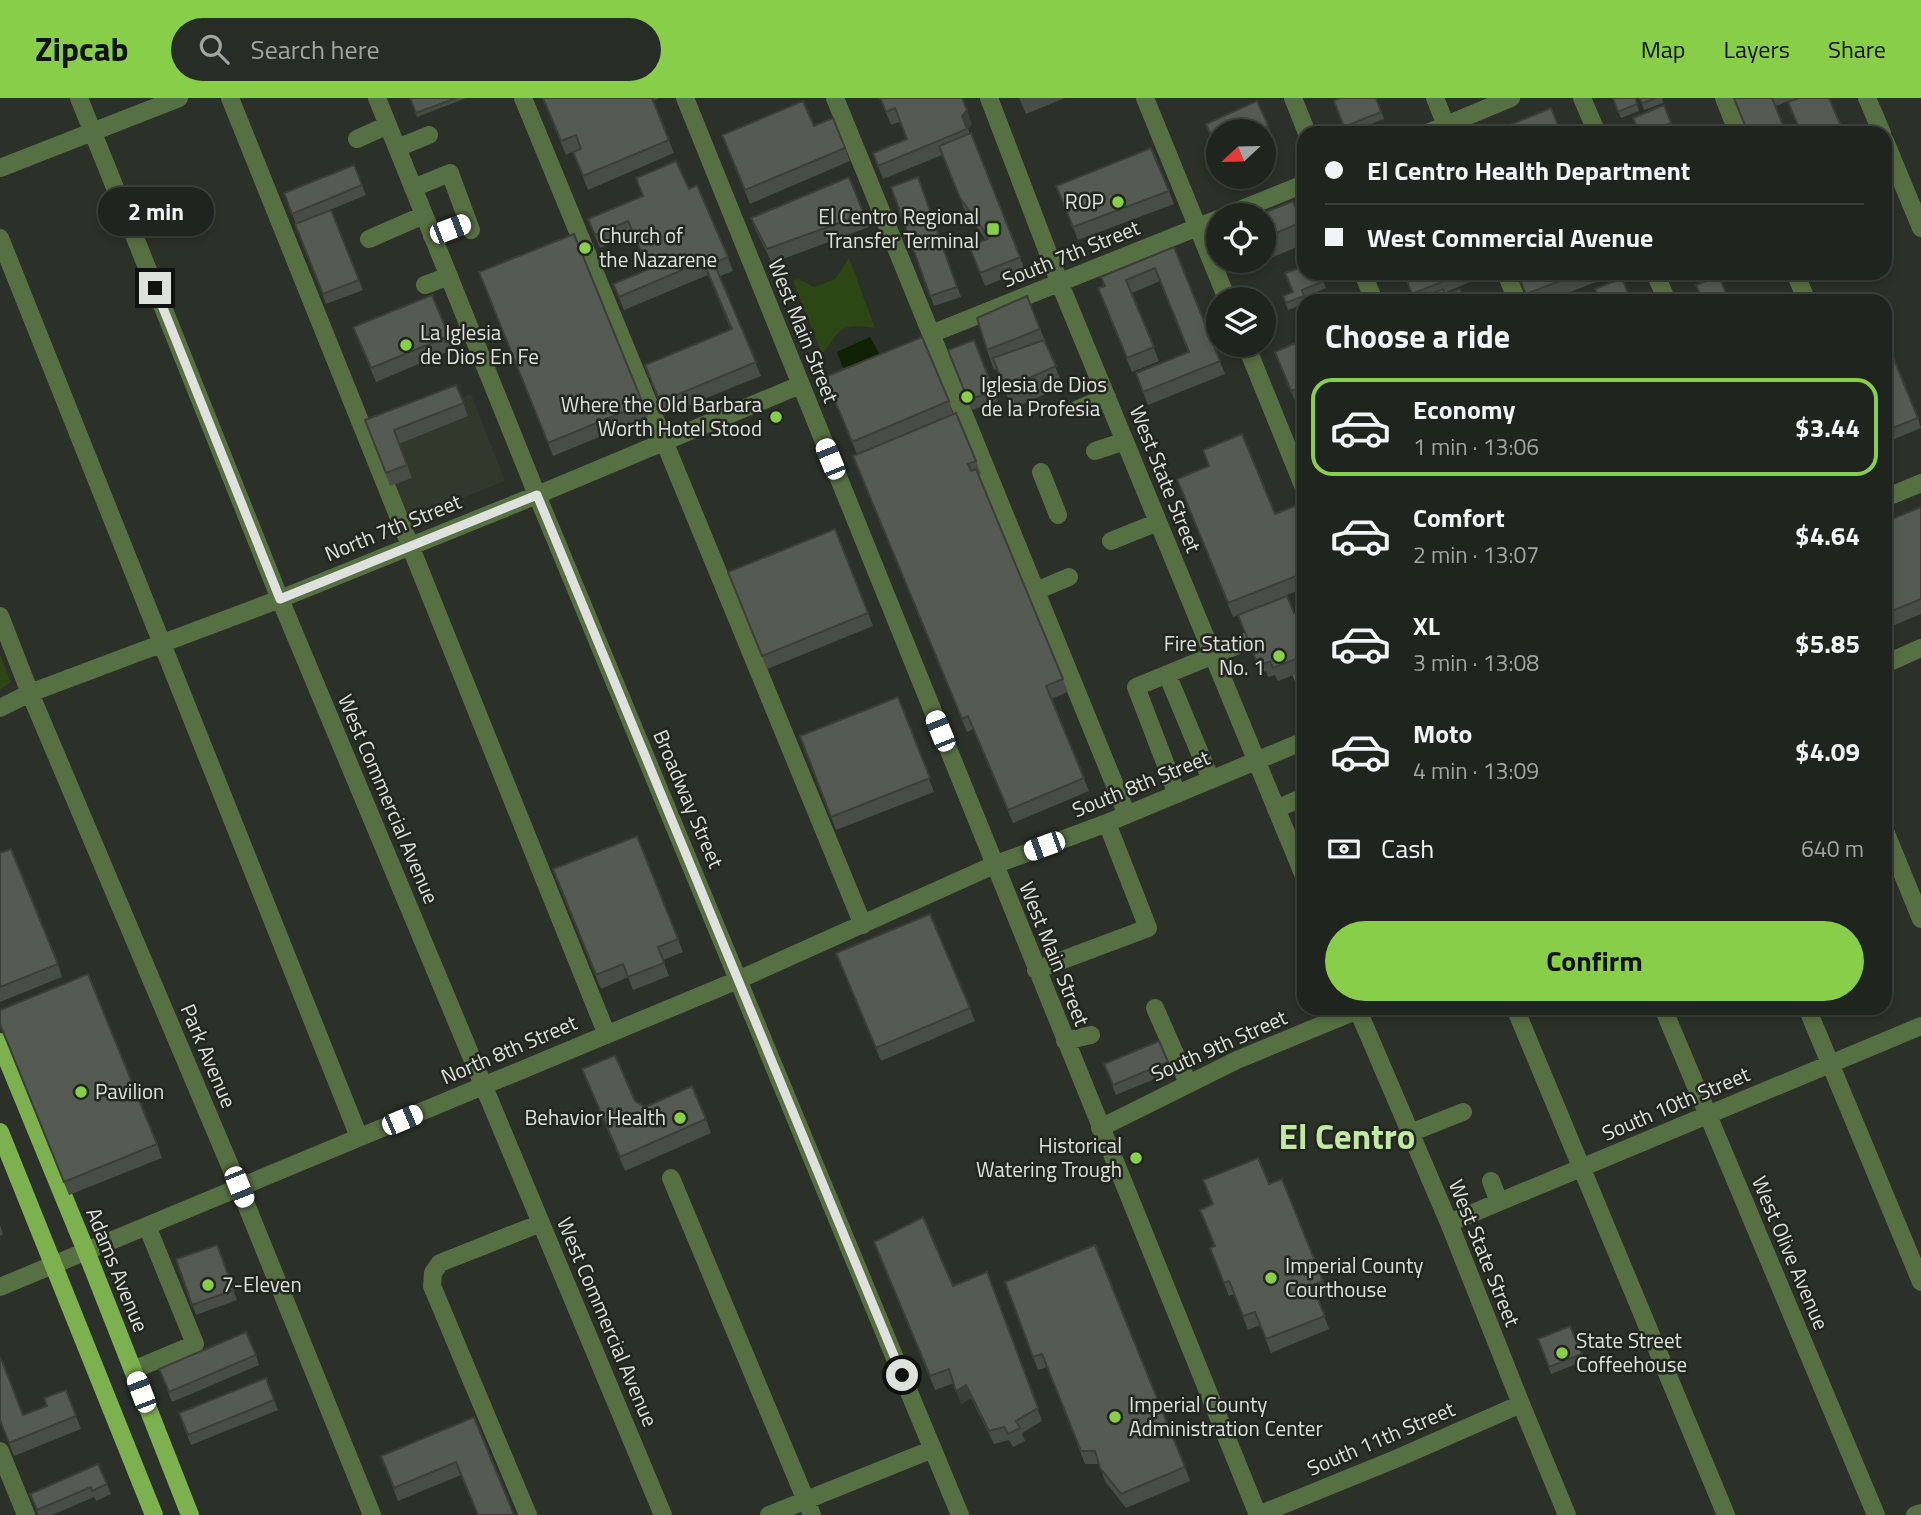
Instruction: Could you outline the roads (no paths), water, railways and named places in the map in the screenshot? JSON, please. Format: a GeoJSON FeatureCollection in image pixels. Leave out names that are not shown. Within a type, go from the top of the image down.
{"type":"FeatureCollection","features":[{"type":"Feature","properties":{"kind":"main road","name":"Adams Avenue"},"geometry":{"type":"LineString","coordinates":[[0,1042],[190,1515]]}},
{"type":"Feature","properties":{"kind":"main road"},"geometry":{"type":"LineString","coordinates":[[0,1132],[153,1515]]}},
{"type":"Feature","properties":{"kind":"street","name":"West Commercial Avenue"},"geometry":{"type":"LineString","coordinates":[[79,98],[280,599],[663,1515]]}},
{"type":"Feature","properties":{"kind":"street"},"geometry":{"type":"LineString","coordinates":[[0,168],[179,98]]}},
{"type":"Feature","properties":{"kind":"street"},"geometry":{"type":"LineString","coordinates":[[230,98],[607,1035]]}},
{"type":"Feature","properties":{"kind":"street","name":"Broadway Street"},"geometry":{"type":"LineString","coordinates":[[377,98],[537,495],[960,1515]]}},
{"type":"Feature","properties":{"kind":"street"},"geometry":{"type":"LineString","coordinates":[[523,98],[863,925]]}},
{"type":"Feature","properties":{"kind":"street","name":"West Main Street"},"geometry":{"type":"LineString","coordinates":[[685,98],[1258,1515]]}},
{"type":"Feature","properties":{"kind":"street"},"geometry":{"type":"LineString","coordinates":[[835,98],[1127,815]]}},
{"type":"Feature","properties":{"kind":"street","name":"West State Street"},"geometry":{"type":"LineString","coordinates":[[989,98],[1060,284],[1213,656],[1276,809],[1297,846]]}},
{"type":"Feature","properties":{"kind":"street"},"geometry":{"type":"LineString","coordinates":[[1145,98],[1222,287]]}},
{"type":"Feature","properties":{"kind":"street"},"geometry":{"type":"LineString","coordinates":[[1293,98],[1304,126]]}},
{"type":"Feature","properties":{"kind":"street"},"geometry":{"type":"LineString","coordinates":[[1435,98],[1447,126]]}},
{"type":"Feature","properties":{"kind":"street"},"geometry":{"type":"LineString","coordinates":[[1454,126],[1511,98]]}},
{"type":"Feature","properties":{"kind":"street"},"geometry":{"type":"LineString","coordinates":[[1582,98],[1594,126]]}},
{"type":"Feature","properties":{"kind":"street"},"geometry":{"type":"LineString","coordinates":[[1724,98],[1735,126]]}},
{"type":"Feature","properties":{"kind":"street"},"geometry":{"type":"LineString","coordinates":[[1867,98],[1879,126]]}},
{"type":"Feature","properties":{"kind":"street"},"geometry":{"type":"LineString","coordinates":[[357,139],[388,125]]}},
{"type":"Feature","properties":{"kind":"street"},"geometry":{"type":"LineString","coordinates":[[397,148],[429,135]]}},
{"type":"Feature","properties":{"kind":"street"},"geometry":{"type":"LineString","coordinates":[[1892,158],[1921,228]]}},
{"type":"Feature","properties":{"kind":"street"},"geometry":{"type":"LineString","coordinates":[[413,188],[450,173],[469,226],[432,236]]}},
{"type":"Feature","properties":{"kind":"street"},"geometry":{"type":"LineString","coordinates":[[1257,203],[1297,187]]}},
{"type":"Feature","properties":{"kind":"street"},"geometry":{"type":"LineString","coordinates":[[369,239],[424,215]]}},
{"type":"Feature","properties":{"kind":"street","name":"South 7th Street"},"geometry":{"type":"LineString","coordinates":[[941,330],[1206,224]]}},
{"type":"Feature","properties":{"kind":"street"},"geometry":{"type":"LineString","coordinates":[[0,238],[359,1138]]}},
{"type":"Feature","properties":{"kind":"street"},"geometry":{"type":"LineString","coordinates":[[425,285],[449,276]]}},
{"type":"Feature","properties":{"kind":"street"},"geometry":{"type":"LineString","coordinates":[[1251,357],[1297,471]]}},
{"type":"Feature","properties":{"kind":"street","name":"North 7th Street"},"geometry":{"type":"LineString","coordinates":[[0,708],[30,693],[280,599],[800,385]]}},
{"type":"Feature","properties":{"kind":"street"},"geometry":{"type":"LineString","coordinates":[[1078,410],[1107,397]]}},
{"type":"Feature","properties":{"kind":"street"},"geometry":{"type":"LineString","coordinates":[[1095,451],[1125,441]]}},
{"type":"Feature","properties":{"kind":"street"},"geometry":{"type":"LineString","coordinates":[[1041,472],[1058,515]]}},
{"type":"Feature","properties":{"kind":"street"},"geometry":{"type":"LineString","coordinates":[[1892,493],[1921,483]]}},
{"type":"Feature","properties":{"kind":"street"},"geometry":{"type":"LineString","coordinates":[[1111,541],[1158,522]]}},
{"type":"Feature","properties":{"kind":"street"},"geometry":{"type":"LineString","coordinates":[[1036,591],[1069,577]]}},
{"type":"Feature","properties":{"kind":"street","name":"Park Avenue"},"geometry":{"type":"LineString","coordinates":[[0,616],[239,1187],[372,1515]]}},
{"type":"Feature","properties":{"kind":"street"},"geometry":{"type":"LineString","coordinates":[[1177,794],[1136,687],[1248,641]]}},
{"type":"Feature","properties":{"kind":"street"},"geometry":{"type":"LineString","coordinates":[[1892,660],[1921,649]]}},
{"type":"Feature","properties":{"kind":"street"},"geometry":{"type":"LineString","coordinates":[[1167,674],[1210,780]]}},
{"type":"Feature","properties":{"kind":"street","name":"South 8th Street"},"geometry":{"type":"LineString","coordinates":[[994,865],[1107,823],[1297,744]]}},
{"type":"Feature","properties":{"kind":"street"},"geometry":{"type":"LineString","coordinates":[[1276,809],[1297,800]]}},
{"type":"Feature","properties":{"kind":"street"},"geometry":{"type":"LineString","coordinates":[[1037,971],[1148,928],[1107,823]]}},
{"type":"Feature","properties":{"kind":"street"},"geometry":{"type":"LineString","coordinates":[[1892,848],[1921,919]]}},
{"type":"Feature","properties":{"kind":"street","name":"North 8th Street"},"geometry":{"type":"LineString","coordinates":[[0,1287],[738,980],[994,865]]}},
{"type":"Feature","properties":{"kind":"street"},"geometry":{"type":"LineString","coordinates":[[1156,1008],[1188,1083]]}},
{"type":"Feature","properties":{"kind":"street","name":"South 9th Street"},"geometry":{"type":"LineString","coordinates":[[1100,1128],[1237,1060],[1344,1015]]}},
{"type":"Feature","properties":{"kind":"street","name":"West State Street"},"geometry":{"type":"LineString","coordinates":[[1361,1015],[1449,1223],[1567,1515]]}},
{"type":"Feature","properties":{"kind":"street"},"geometry":{"type":"LineString","coordinates":[[1518,1015],[1726,1515]]}},
{"type":"Feature","properties":{"kind":"street","name":"West Olive Avenue"},"geometry":{"type":"LineString","coordinates":[[1666,1015],[1876,1515]]}},
{"type":"Feature","properties":{"kind":"street"},"geometry":{"type":"LineString","coordinates":[[1810,1015],[1921,1282]]}},
{"type":"Feature","properties":{"kind":"street","name":"South 10th Street"},"geometry":{"type":"LineString","coordinates":[[1449,1223],[1921,1026]]}},
{"type":"Feature","properties":{"kind":"street"},"geometry":{"type":"LineString","coordinates":[[1065,1041],[1091,1035]]}},
{"type":"Feature","properties":{"kind":"street"},"geometry":{"type":"LineString","coordinates":[[1410,1133],[1463,1112]]}},
{"type":"Feature","properties":{"kind":"street"},"geometry":{"type":"LineString","coordinates":[[671,1178],[809,1508]]}},
{"type":"Feature","properties":{"kind":"street"},"geometry":{"type":"LineString","coordinates":[[1491,1181],[1499,1202]]}},
{"type":"Feature","properties":{"kind":"street"},"geometry":{"type":"LineString","coordinates":[[528,1515],[432,1286],[433,1273],[440,1263],[541,1223]]}},
{"type":"Feature","properties":{"kind":"street"},"geometry":{"type":"LineString","coordinates":[[133,1370],[195,1344],[147,1226]]}},
{"type":"Feature","properties":{"kind":"street","name":"South 11th Street"},"geometry":{"type":"LineString","coordinates":[[1258,1515],[1521,1404]]}},
{"type":"Feature","properties":{"kind":"street"},"geometry":{"type":"LineString","coordinates":[[769,1515],[809,1508],[933,1449]]}},
{"type":"Feature","properties":{"kind":"street"},"geometry":{"type":"LineString","coordinates":[[0,1451],[26,1515]]}},
{"type":"Feature","properties":{"kind":"street"},"geometry":{"type":"LineString","coordinates":[[1915,1515],[1921,1513]]}},
{"type":"Feature","properties":{"kind":"place","name":"ROP"},"geometry":{"type":"Point","coordinates":[1118,202]}},
{"type":"Feature","properties":{"kind":"place","name":"El Centro Regional Transfer Terminal"},"geometry":{"type":"Point","coordinates":[993,229]}},
{"type":"Feature","properties":{"kind":"place","name":"Church of the Nazarene"},"geometry":{"type":"Point","coordinates":[585,248]}},
{"type":"Feature","properties":{"kind":"place","name":"La Iglesia de Dios En Fe"},"geometry":{"type":"Point","coordinates":[406,345]}},
{"type":"Feature","properties":{"kind":"place","name":"Iglesia de Dios de la Profesia"},"geometry":{"type":"Point","coordinates":[967,397]}},
{"type":"Feature","properties":{"kind":"place","name":"Where the Old Barbara Worth Hotel Stood"},"geometry":{"type":"Point","coordinates":[776,417]}},
{"type":"Feature","properties":{"kind":"place","name":"Fire Station No. 1"},"geometry":{"type":"Point","coordinates":[1279,656]}},
{"type":"Feature","properties":{"kind":"place","name":"Pavilion"},"geometry":{"type":"Point","coordinates":[81,1092]}},
{"type":"Feature","properties":{"kind":"place","name":"Behavior Health"},"geometry":{"type":"Point","coordinates":[680,1118]}},
{"type":"Feature","properties":{"kind":"place","name":"Historical Watering Trough"},"geometry":{"type":"Point","coordinates":[1136,1158]}},
{"type":"Feature","properties":{"kind":"place","name":"Imperial County Courthouse"},"geometry":{"type":"Point","coordinates":[1271,1278]}},
{"type":"Feature","properties":{"kind":"place","name":"7-Eleven"},"geometry":{"type":"Point","coordinates":[208,1285]}},
{"type":"Feature","properties":{"kind":"place","name":"State Street Coffeehouse"},"geometry":{"type":"Point","coordinates":[1562,1353]}},
{"type":"Feature","properties":{"kind":"place","name":"Imperial County Administration Center"},"geometry":{"type":"Point","coordinates":[1115,1417]}},
{"type":"Feature","properties":{"kind":"district","name":"El Centro"},"geometry":{"type":"Point","coordinates":[1347,1137]}}]}
